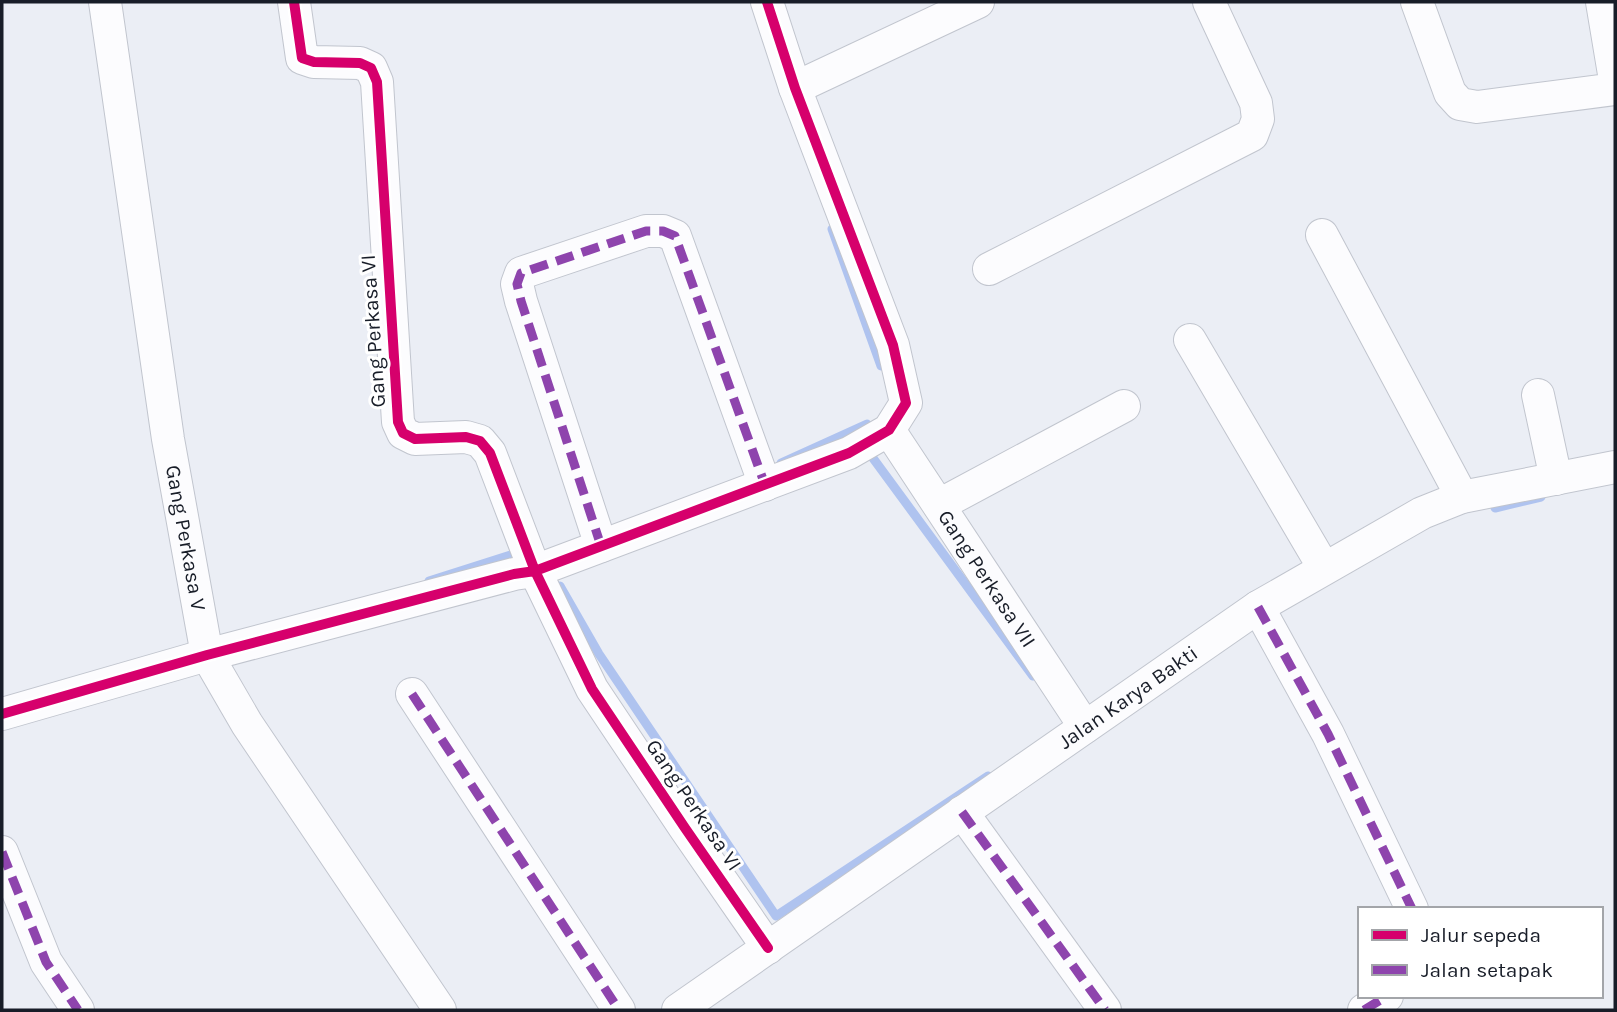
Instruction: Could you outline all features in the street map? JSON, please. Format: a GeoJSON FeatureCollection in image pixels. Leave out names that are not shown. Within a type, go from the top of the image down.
{"type":"FeatureCollection","features":[{"type":"Feature","properties":{"kind":"street","name":"Gang Perkasa V"},"geometry":{"type":"LineString","coordinates":[[105,2],[168,439],[207,655],[247,724],[440,1010]]}},
{"type":"Feature","properties":{"kind":"street","name":"Gang Perkasa VI"},"geometry":{"type":"LineString","coordinates":[[294,2],[302,58],[314,62],[360,63],[371,68],[377,82],[398,422],[403,433],[415,439],[466,437],[480,441],[490,453],[535,571],[592,689],[768,947]]}},
{"type":"Feature","properties":{"kind":"street"},"geometry":{"type":"LineString","coordinates":[[2,714],[207,655],[514,574],[535,571],[849,453],[889,429],[905,403],[893,345],[795,88],[767,2]]}},
{"type":"Feature","properties":{"kind":"street"},"geometry":{"type":"LineString","coordinates":[[795,88],[978,2]]}},
{"type":"Feature","properties":{"kind":"street"},"geometry":{"type":"LineString","coordinates":[[989,269],[1252,135],[1258,119],[1256,103],[1209,2]]}},
{"type":"Feature","properties":{"kind":"street"},"geometry":{"type":"LineString","coordinates":[[1417,2],[1450,93],[1460,104],[1477,107],[1615,89]]}},
{"type":"Feature","properties":{"kind":"street"},"geometry":{"type":"LineString","coordinates":[[1602,2],[1615,80]]}},
{"type":"Feature","properties":{"kind":"street"},"geometry":{"type":"LineString","coordinates":[[601,546],[521,301],[517,284],[521,274],[646,231],[663,231],[675,236],[765,485]]}},
{"type":"Feature","properties":{"kind":"street"},"geometry":{"type":"LineString","coordinates":[[1322,235],[1462,497]]}},
{"type":"Feature","properties":{"kind":"street"},"geometry":{"type":"LineString","coordinates":[[1190,340],[1324,568]]}},
{"type":"Feature","properties":{"kind":"street"},"geometry":{"type":"LineString","coordinates":[[1538,395],[1556,479]]}},
{"type":"Feature","properties":{"kind":"street"},"geometry":{"type":"LineString","coordinates":[[939,505],[1124,406]]}},
{"type":"Feature","properties":{"kind":"street","name":"Gang Perkasa VII"},"geometry":{"type":"LineString","coordinates":[[889,429],[1085,727]]}},
{"type":"Feature","properties":{"kind":"street","name":"Jalan Karya Bakti"},"geometry":{"type":"LineString","coordinates":[[678,1010],[1258,607],[1324,568],[1422,513],[1462,497],[1615,467]]}},
{"type":"Feature","properties":{"kind":"street"},"geometry":{"type":"LineString","coordinates":[[1258,607],[1328,734],[1411,907]]}},
{"type":"Feature","properties":{"kind":"street"},"geometry":{"type":"LineString","coordinates":[[412,694],[619,1010]]}},
{"type":"Feature","properties":{"kind":"street"},"geometry":{"type":"LineString","coordinates":[[962,812],[1105,1010]]}},
{"type":"Feature","properties":{"kind":"street"},"geometry":{"type":"LineString","coordinates":[[2,852],[46,962],[78,1010]]}},
{"type":"Feature","properties":{"kind":"street"},"geometry":{"type":"LineString","coordinates":[[1364,1010],[1384,998]]}},
{"type":"Feature","properties":{"kind":"waterway"},"geometry":{"type":"LineString","coordinates":[[832,229],[881,366]]}},
{"type":"Feature","properties":{"kind":"waterway"},"geometry":{"type":"LineString","coordinates":[[781,463],[867,424]]}},
{"type":"Feature","properties":{"kind":"waterway"},"geometry":{"type":"LineString","coordinates":[[867,450],[1033,676]]}},
{"type":"Feature","properties":{"kind":"waterway"},"geometry":{"type":"LineString","coordinates":[[1495,508],[1541,497]]}},
{"type":"Feature","properties":{"kind":"waterway"},"geometry":{"type":"LineString","coordinates":[[429,581],[517,553]]}},
{"type":"Feature","properties":{"kind":"waterway"},"geometry":{"type":"LineString","coordinates":[[560,586],[599,654],[776,916],[988,776]]}},
{"type":"Feature","properties":{"kind":"marked path"},"geometry":{"type":"LineString","coordinates":[[601,546],[521,301],[517,284],[521,273],[646,231],[663,231],[675,236],[765,485]]}},
{"type":"Feature","properties":{"kind":"marked path"},"geometry":{"type":"LineString","coordinates":[[1258,607],[1328,734],[1411,907]]}},
{"type":"Feature","properties":{"kind":"marked path"},"geometry":{"type":"LineString","coordinates":[[412,694],[619,1010]]}},
{"type":"Feature","properties":{"kind":"marked path"},"geometry":{"type":"LineString","coordinates":[[962,812],[1105,1010]]}},
{"type":"Feature","properties":{"kind":"marked path"},"geometry":{"type":"LineString","coordinates":[[2,852],[46,962],[78,1010]]}},
{"type":"Feature","properties":{"kind":"marked path"},"geometry":{"type":"LineString","coordinates":[[1364,1010],[1384,998]]}},
{"type":"Feature","properties":{"kind":"cycle path"},"geometry":{"type":"LineString","coordinates":[[294,2],[302,58],[314,62],[360,63],[371,68],[377,82],[398,422],[403,433],[415,439],[466,437],[480,441],[490,453],[535,571],[592,689],[768,948]]}},
{"type":"Feature","properties":{"kind":"cycle path"},"geometry":{"type":"LineString","coordinates":[[2,714],[207,655],[514,574],[535,571],[849,453],[889,430],[906,403],[893,345],[795,88],[767,2]]}}]}
